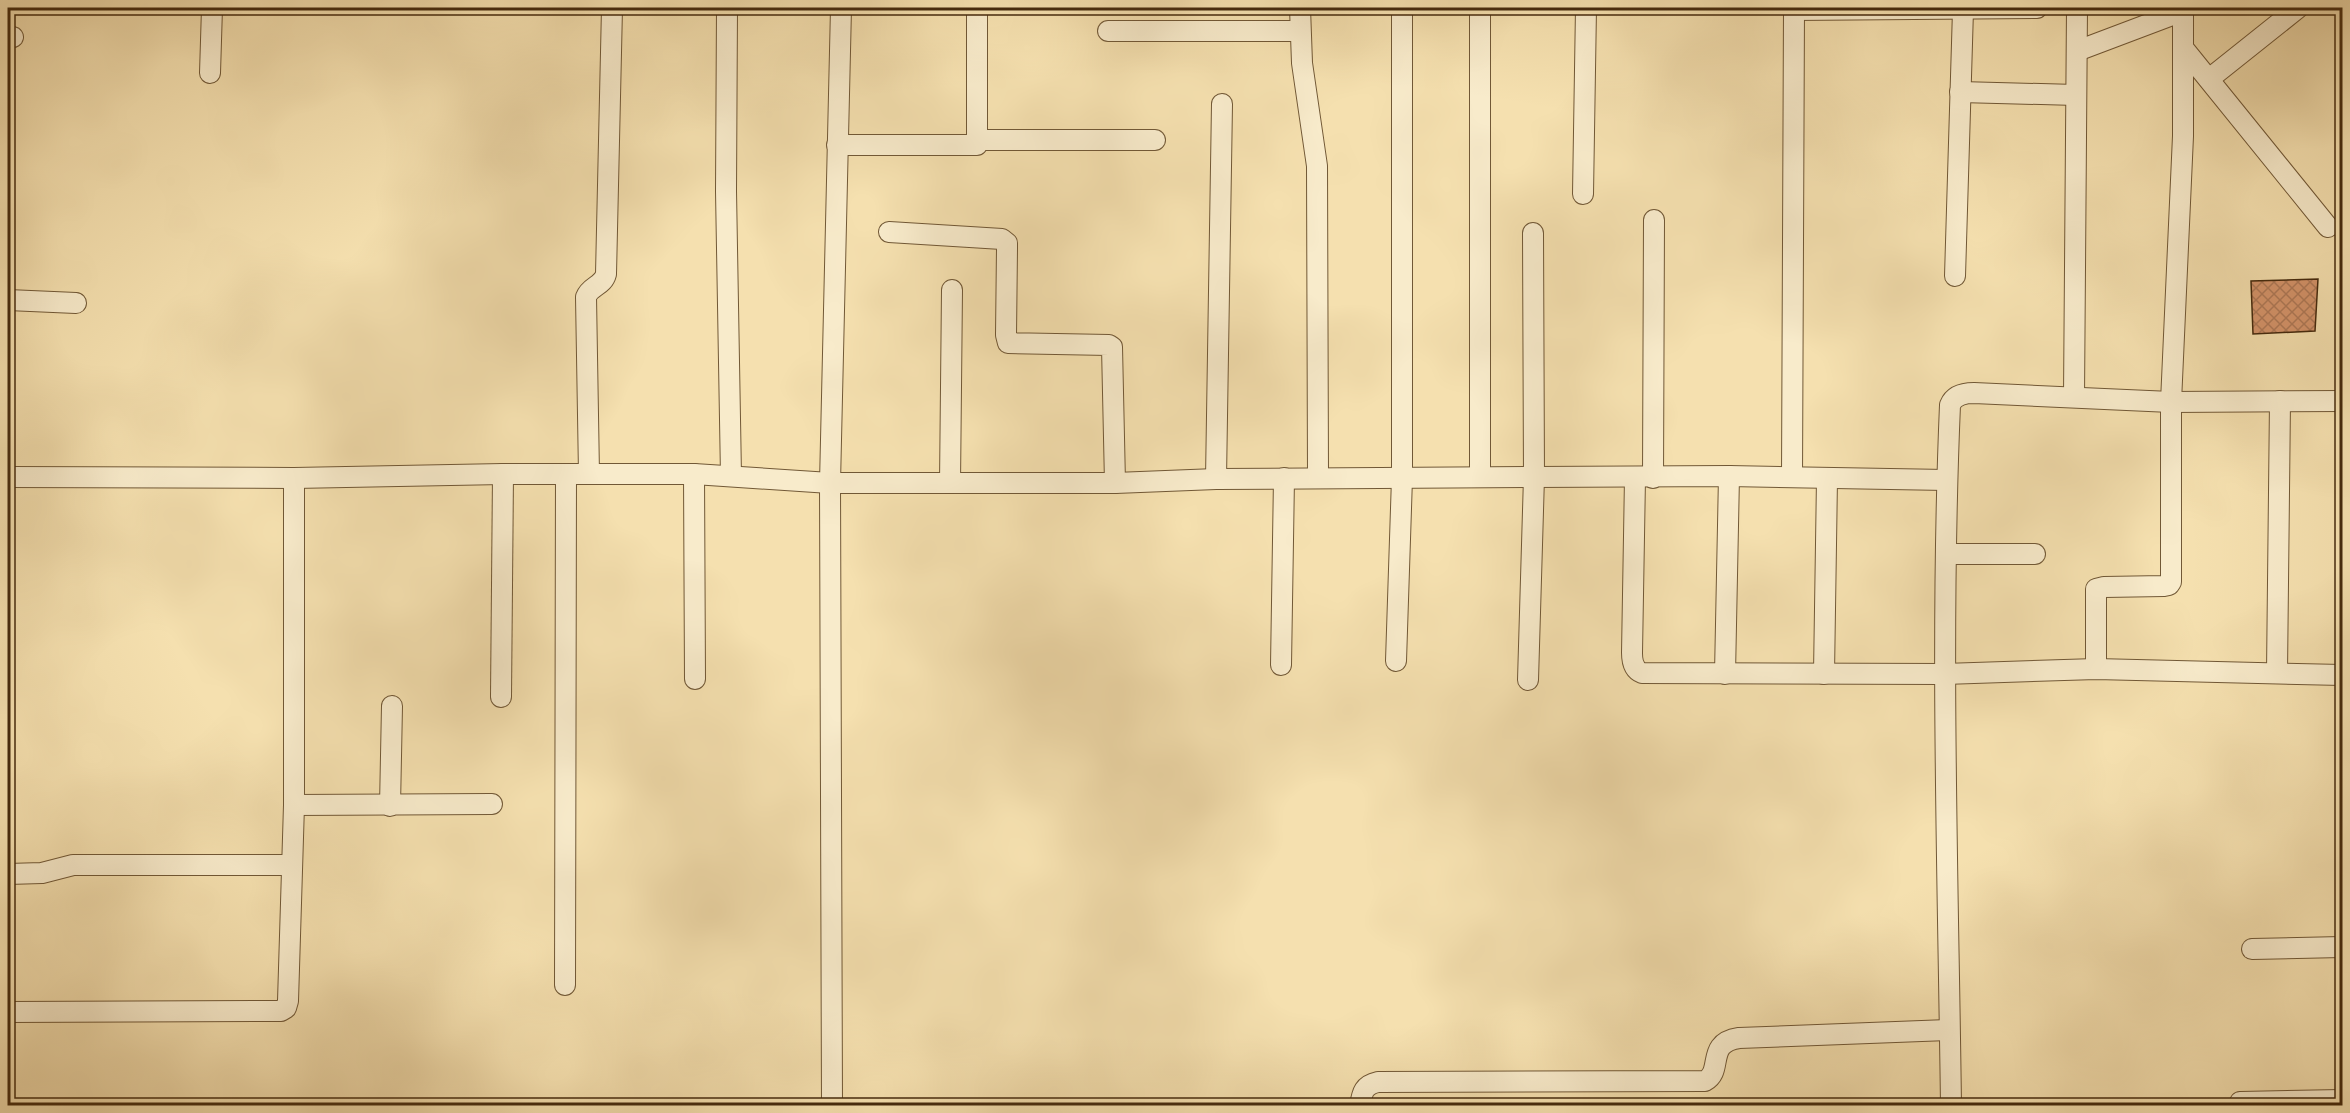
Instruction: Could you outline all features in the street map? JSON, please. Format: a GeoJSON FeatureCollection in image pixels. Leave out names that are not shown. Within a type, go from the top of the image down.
{"type":"FeatureCollection","features":[{"type":"Feature","properties":{"kind":"street"},"geometry":{"type":"LineString","coordinates":[[210,73],[212,8]]}},
{"type":"Feature","properties":{"kind":"street"},"geometry":{"type":"LineString","coordinates":[[589,474],[586,297],[591,289],[604,282],[606,274],[612,8]]}},
{"type":"Feature","properties":{"kind":"street"},"geometry":{"type":"LineString","coordinates":[[727,8],[726,191],[731,476]]}},
{"type":"Feature","properties":{"kind":"street"},"geometry":{"type":"LineString","coordinates":[[832,1106],[830,483],[840,8]]}},
{"type":"Feature","properties":{"kind":"street"},"geometry":{"type":"LineString","coordinates":[[837,145],[977,145],[977,8]]}},
{"type":"Feature","properties":{"kind":"street"},"geometry":{"type":"LineString","coordinates":[[1300,8],[1307,107],[1315,143],[1317,166],[1318,477]]}},
{"type":"Feature","properties":{"kind":"street"},"geometry":{"type":"LineString","coordinates":[[1396,661],[1402,478],[1402,8]]}},
{"type":"Feature","properties":{"kind":"street"},"geometry":{"type":"LineString","coordinates":[[1480,8],[1480,477]]}},
{"type":"Feature","properties":{"kind":"street"},"geometry":{"type":"LineString","coordinates":[[1583,194],[1586,8]]}},
{"type":"Feature","properties":{"kind":"street"},"geometry":{"type":"LineString","coordinates":[[1792,477],[1794,9],[2037,8]]}},
{"type":"Feature","properties":{"kind":"street"},"geometry":{"type":"LineString","coordinates":[[2074,397],[2077,8]]}},
{"type":"Feature","properties":{"kind":"street"},"geometry":{"type":"LineString","coordinates":[[2209,79],[2298,8]]}},
{"type":"Feature","properties":{"kind":"street"},"geometry":{"type":"LineString","coordinates":[[1955,276],[1960,92],[1957,9]]}},
{"type":"Feature","properties":{"kind":"street"},"geometry":{"type":"LineString","coordinates":[[2077,51],[2183,9],[2183,136],[2170,402],[2170,583],[2164,586],[2096,589],[2096,669]]}},
{"type":"Feature","properties":{"kind":"street"},"geometry":{"type":"LineString","coordinates":[[1108,31],[1300,31]]}},
{"type":"Feature","properties":{"kind":"street"},"geometry":{"type":"LineString","coordinates":[[2184,49],[2328,227]]}},
{"type":"Feature","properties":{"kind":"street"},"geometry":{"type":"LineString","coordinates":[[1960,92],[2076,95]]}},
{"type":"Feature","properties":{"kind":"street"},"geometry":{"type":"LineString","coordinates":[[1216,479],[1222,104]]}},
{"type":"Feature","properties":{"kind":"street"},"geometry":{"type":"LineString","coordinates":[[978,140],[1155,140]]}},
{"type":"Feature","properties":{"kind":"street"},"geometry":{"type":"LineString","coordinates":[[1654,220],[1644,478],[1632,653],[1638,672],[1645,674],[1944,674],[2096,669],[2343,675]]}},
{"type":"Feature","properties":{"kind":"street"},"geometry":{"type":"LineString","coordinates":[[889,232],[1002,239],[1007,243],[1006,335],[1008,343],[1111,345],[1113,349],[1115,483]]}},
{"type":"Feature","properties":{"kind":"street"},"geometry":{"type":"LineString","coordinates":[[1528,680],[1534,477],[1533,233]]}},
{"type":"Feature","properties":{"kind":"street"},"geometry":{"type":"LineString","coordinates":[[950,483],[952,290]]}},
{"type":"Feature","properties":{"kind":"street"},"geometry":{"type":"LineString","coordinates":[[8,300],[76,303]]}},
{"type":"Feature","properties":{"kind":"street"},"geometry":{"type":"LineString","coordinates":[[1951,1106],[1944,674],[1950,405],[1956,397],[1974,393],[2170,402],[2343,401]]}},
{"type":"Feature","properties":{"kind":"street"},"geometry":{"type":"LineString","coordinates":[[2277,674],[2280,401]]}},
{"type":"Feature","properties":{"kind":"street"},"geometry":{"type":"LineString","coordinates":[[8,477],[294,478],[503,474],[694,474],[830,483],[1115,483],[1318,477],[1729,476],[1947,480]]}},
{"type":"Feature","properties":{"kind":"street"},"geometry":{"type":"LineString","coordinates":[[501,697],[503,474]]}},
{"type":"Feature","properties":{"kind":"street"},"geometry":{"type":"LineString","coordinates":[[566,474],[568,663],[566,986]]}},
{"type":"Feature","properties":{"kind":"street"},"geometry":{"type":"LineString","coordinates":[[694,474],[695,679]]}},
{"type":"Feature","properties":{"kind":"street"},"geometry":{"type":"LineString","coordinates":[[1725,674],[1729,476]]}},
{"type":"Feature","properties":{"kind":"street"},"geometry":{"type":"LineString","coordinates":[[8,1012],[283,1011],[288,1001],[294,805],[294,478]]}},
{"type":"Feature","properties":{"kind":"street"},"geometry":{"type":"LineString","coordinates":[[1281,665],[1284,478]]}},
{"type":"Feature","properties":{"kind":"street"},"geometry":{"type":"LineString","coordinates":[[1824,674],[1827,479]]}},
{"type":"Feature","properties":{"kind":"street"},"geometry":{"type":"LineString","coordinates":[[1946,554],[2035,554]]}},
{"type":"Feature","properties":{"kind":"street"},"geometry":{"type":"LineString","coordinates":[[390,806],[392,706]]}},
{"type":"Feature","properties":{"kind":"street"},"geometry":{"type":"LineString","coordinates":[[294,805],[492,804]]}},
{"type":"Feature","properties":{"kind":"street"},"geometry":{"type":"LineString","coordinates":[[8,874],[42,873],[73,866],[292,865]]}},
{"type":"Feature","properties":{"kind":"street"},"geometry":{"type":"LineString","coordinates":[[2252,949],[2343,946]]}},
{"type":"Feature","properties":{"kind":"street"},"geometry":{"type":"LineString","coordinates":[[1360,1106],[1364,1089],[1378,1082],[1705,1081],[1711,1076],[1722,1044],[1726,1040],[1948,1030]]}},
{"type":"Feature","properties":{"kind":"street"},"geometry":{"type":"LineString","coordinates":[[2240,1102],[2343,1100]]}},
{"type":"Feature","properties":{"kind":"building"},"geometry":{"type":"Polygon","coordinates":[[[2318,279],[2315,331],[2253,334],[2251,281],[2318,279]]]}}]}
